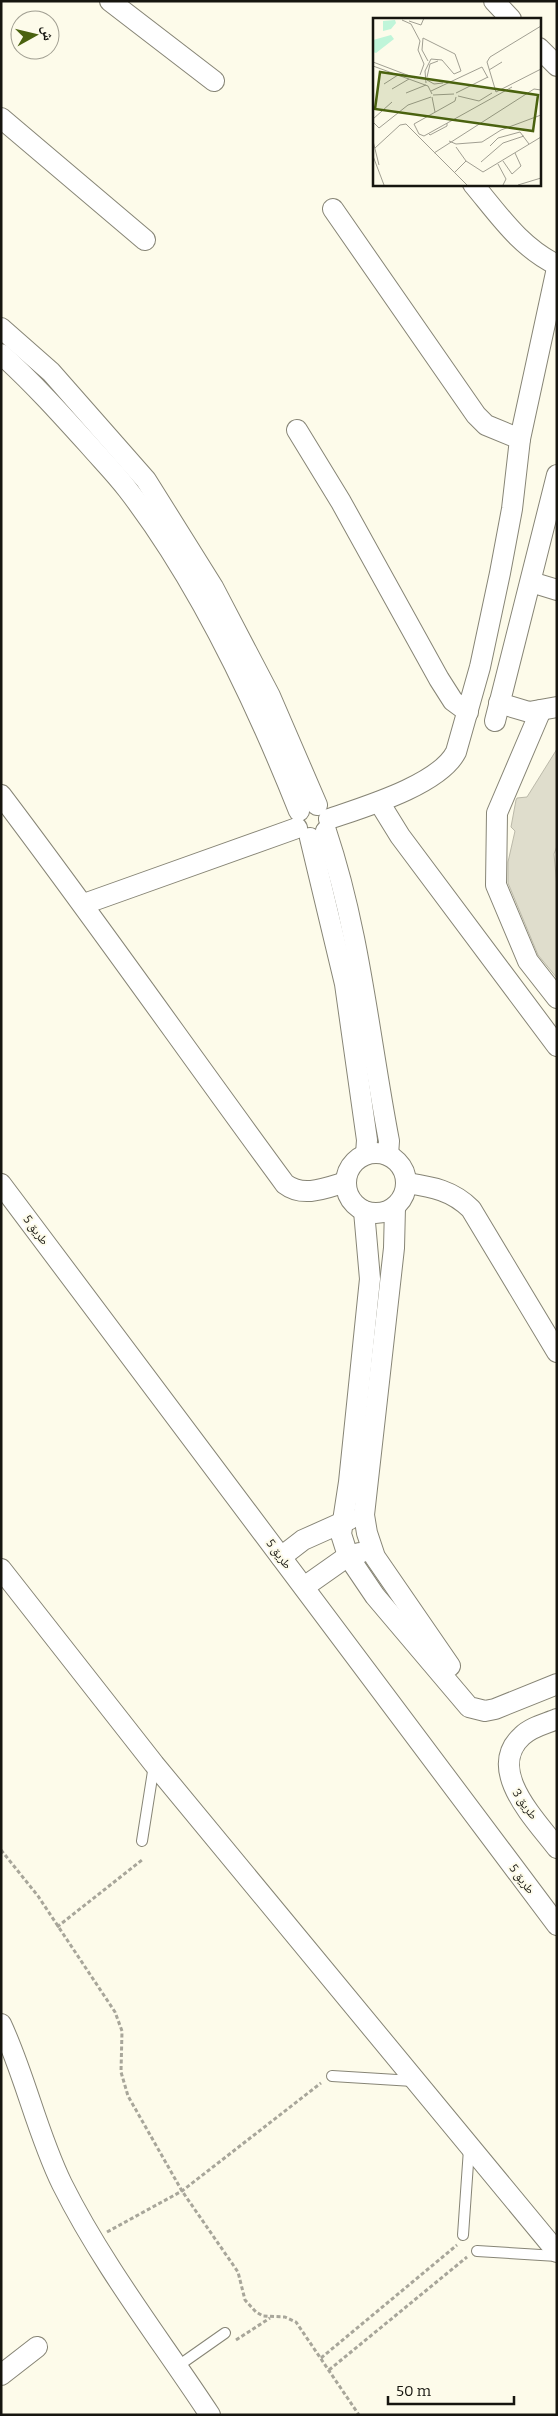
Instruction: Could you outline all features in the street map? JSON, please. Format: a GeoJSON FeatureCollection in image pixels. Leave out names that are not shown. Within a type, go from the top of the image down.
{"type":"FeatureCollection","features":[{"type":"Feature","properties":{"kind":"street"},"geometry":{"type":"LineString","coordinates":[[110,1],[214,81]]}},
{"type":"Feature","properties":{"kind":"street"},"geometry":{"type":"LineString","coordinates":[[494,1],[510,18]]}},
{"type":"Feature","properties":{"kind":"street"},"geometry":{"type":"LineString","coordinates":[[540,49],[557,66]]}},
{"type":"Feature","properties":{"kind":"street"},"geometry":{"type":"LineString","coordinates":[[1,118],[145,240]]}},
{"type":"Feature","properties":{"kind":"street"},"geometry":{"type":"LineString","coordinates":[[84,904],[313,822],[379,802],[438,772],[451,762],[460,741],[468,712],[502,564],[512,510],[520,439],[557,266],[534,253],[517,238],[474,185]]}},
{"type":"Feature","properties":{"kind":"street"},"geometry":{"type":"LineString","coordinates":[[333,209],[476,416],[490,427],[520,439]]}},
{"type":"Feature","properties":{"kind":"street"},"geometry":{"type":"LineString","coordinates":[[1,328],[51,372],[146,480],[205,592],[270,696],[313,822],[345,984],[367,1140],[366,1154]]}},
{"type":"Feature","properties":{"kind":"street"},"geometry":{"type":"LineString","coordinates":[[1,354],[36,388],[128,489],[169,549],[205,592]]}},
{"type":"Feature","properties":{"kind":"street"},"geometry":{"type":"LineString","coordinates":[[36,388],[51,372]]}},
{"type":"Feature","properties":{"kind":"street"},"geometry":{"type":"LineString","coordinates":[[296,430],[341,502],[439,679],[453,701],[468,712]]}},
{"type":"Feature","properties":{"kind":"street"},"geometry":{"type":"LineString","coordinates":[[549,709],[497,712],[557,475]]}},
{"type":"Feature","properties":{"kind":"street"},"geometry":{"type":"LineString","coordinates":[[531,582],[557,590]]}},
{"type":"Feature","properties":{"kind":"street"},"geometry":{"type":"LineString","coordinates":[[549,709],[497,812],[496,885],[528,961],[557,998]]}},
{"type":"Feature","properties":{"kind":"street"},"geometry":{"type":"LineString","coordinates":[[1,795],[84,904],[135,980],[285,1184],[292,1189],[310,1191],[346,1182]]}},
{"type":"Feature","properties":{"kind":"street"},"geometry":{"type":"LineString","coordinates":[[379,802],[400,836],[557,1046]]}},
{"type":"Feature","properties":{"kind":"street"},"geometry":{"type":"LineString","coordinates":[[313,822],[338,868],[363,977],[389,1141],[388,1155]]}},
{"type":"Feature","properties":{"kind":"street"},"geometry":{"type":"LineString","coordinates":[[395,1207],[380,1213],[364,1211],[354,1204],[348,1194],[346,1182],[352,1166],[366,1154],[377,1152],[388,1155],[402,1166],[407,1183],[405,1192],[395,1207],[394,1248],[364,1515],[374,1557],[436,1647],[485,1711]]}},
{"type":"Feature","properties":{"kind":"street"},"geometry":{"type":"LineString","coordinates":[[407,1183],[437,1187],[461,1199],[471,1209],[557,1352]]}},
{"type":"Feature","properties":{"kind":"street","name":"طريق 5"},"geometry":{"type":"LineString","coordinates":[[1,1184],[557,1925]]}},
{"type":"Feature","properties":{"kind":"street"},"geometry":{"type":"LineString","coordinates":[[364,1211],[370,1279],[349,1482],[341,1522],[341,1534],[348,1556],[376,1596],[469,1707],[485,1711],[505,1706],[557,1684]]}},
{"type":"Feature","properties":{"kind":"street"},"geometry":{"type":"LineString","coordinates":[[281,1557],[303,1540],[341,1522],[364,1515]]}},
{"type":"Feature","properties":{"kind":"street"},"geometry":{"type":"LineString","coordinates":[[304,1587],[348,1556],[372,1549]]}},
{"type":"Feature","properties":{"kind":"street"},"geometry":{"type":"LineString","coordinates":[[1,1569],[154,1764],[557,2252]]}},
{"type":"Feature","properties":{"kind":"street","name":"طريق 3"},"geometry":{"type":"LineString","coordinates":[[557,1719],[537,1727],[522,1736],[511,1751],[508,1768],[512,1786],[557,1848]]}},
{"type":"Feature","properties":{"kind":"street"},"geometry":{"type":"LineString","coordinates":[[1,2024],[61,2182],[143,2319],[178,2366],[210,2415]]}},
{"type":"Feature","properties":{"kind":"street"},"geometry":{"type":"LineString","coordinates":[[1,2375],[37,2347]]}},
{"type":"Feature","properties":{"kind":"lane"},"geometry":{"type":"LineString","coordinates":[[142,1841],[154,1764]]}},
{"type":"Feature","properties":{"kind":"lane"},"geometry":{"type":"LineString","coordinates":[[332,2076],[416,2081]]}},
{"type":"Feature","properties":{"kind":"lane"},"geometry":{"type":"LineString","coordinates":[[463,2235],[469,2145]]}},
{"type":"Feature","properties":{"kind":"lane"},"geometry":{"type":"LineString","coordinates":[[477,2250],[557,2256]]}},
{"type":"Feature","properties":{"kind":"lane"},"geometry":{"type":"LineString","coordinates":[[178,2366],[225,2333]]}},
{"type":"Feature","properties":{"kind":"path"},"geometry":{"type":"LineString","coordinates":[[1,1850],[38,1896],[119,2021],[124,2040],[121,2072],[123,2084],[182,2191],[238,2272],[245,2300],[256,2312],[263,2316],[285,2317],[296,2322],[359,2415]]}},
{"type":"Feature","properties":{"kind":"path"},"geometry":{"type":"LineString","coordinates":[[57,1927],[142,1860]]}},
{"type":"Feature","properties":{"kind":"path"},"geometry":{"type":"LineString","coordinates":[[94,2240],[182,2191],[321,2083]]}},
{"type":"Feature","properties":{"kind":"path"},"geometry":{"type":"LineString","coordinates":[[321,2358],[458,2245]]}},
{"type":"Feature","properties":{"kind":"path"},"geometry":{"type":"LineString","coordinates":[[329,2370],[467,2256]]}},
{"type":"Feature","properties":{"kind":"building"},"geometry":{"type":"Polygon","coordinates":[[[557,749],[557,846],[554,854],[557,887],[557,978],[538,955],[508,883],[508,862],[515,831],[511,827],[516,800],[517,798],[527,797],[557,749]]]}}]}
